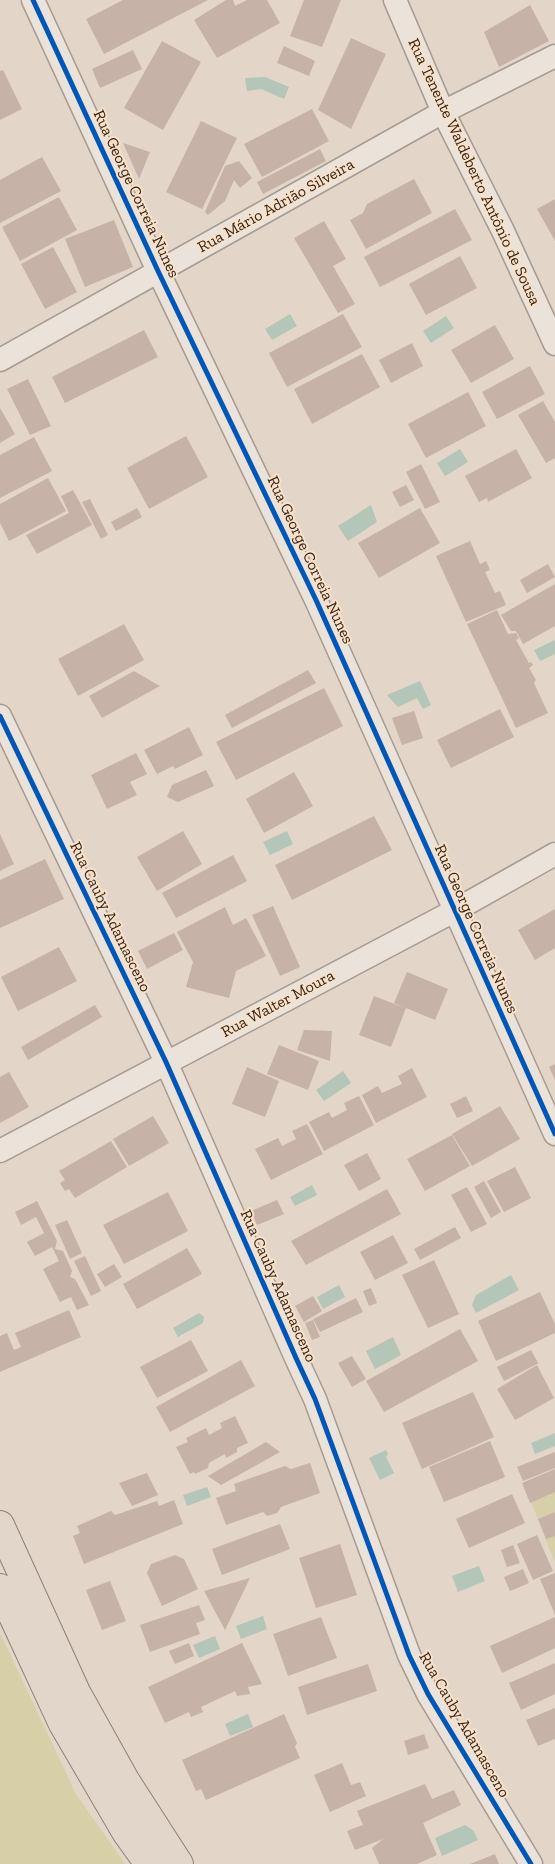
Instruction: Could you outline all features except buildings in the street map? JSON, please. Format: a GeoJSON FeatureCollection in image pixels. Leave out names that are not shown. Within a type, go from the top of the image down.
{"type":"FeatureCollection","features":[{"type":"Feature","properties":{"kind":"main road"},"geometry":{"type":"LineString","coordinates":[[0,1525],[76,1692],[125,1780],[179,1864]]}},
{"type":"Feature","properties":{"kind":"main road"},"geometry":{"type":"LineString","coordinates":[[0,1588],[63,1724],[126,1832],[149,1864]]}},
{"type":"Feature","properties":{"kind":"street","name":"Rua George Correia Nunes"},"geometry":{"type":"LineString","coordinates":[[33,0],[158,272],[316,600],[555,1134]]}},
{"type":"Feature","properties":{"kind":"street","name":"Rua Tenente Waldeberto Antônio de Sousa"},"geometry":{"type":"LineString","coordinates":[[394,0],[443,112],[503,231],[555,344]]}},
{"type":"Feature","properties":{"kind":"street","name":"Rua Mário Adrião Silveira"},"geometry":{"type":"LineString","coordinates":[[0,360],[443,112],[555,56]]}},
{"type":"Feature","properties":{"kind":"street","name":"Rua Cauby Adamasceno"},"geometry":{"type":"LineString","coordinates":[[0,716],[166,1062],[315,1398],[409,1655],[428,1694],[531,1864]]}},
{"type":"Feature","properties":{"kind":"street","name":"Rua Walter Moura"},"geometry":{"type":"LineString","coordinates":[[0,1151],[454,911],[555,854]]}},
{"type":"Feature","properties":{"kind":"shaded area"},"geometry":{"type":"Polygon","coordinates":[[[265,77],[289,87],[284,99],[261,89],[247,91],[245,78],[265,77]]]}},
{"type":"Feature","properties":{"kind":"shaded area"},"geometry":{"type":"Polygon","coordinates":[[[290,314],[297,326],[272,340],[265,329],[290,314]]]}},
{"type":"Feature","properties":{"kind":"shaded area"},"geometry":{"type":"Polygon","coordinates":[[[446,316],[454,328],[431,343],[423,331],[446,316]]]}},
{"type":"Feature","properties":{"kind":"shaded area"},"geometry":{"type":"Polygon","coordinates":[[[460,449],[468,462],[445,476],[437,463],[460,449]]]}},
{"type":"Feature","properties":{"kind":"shaded area"},"geometry":{"type":"Polygon","coordinates":[[[371,505],[377,522],[348,541],[338,526],[371,505]]]}},
{"type":"Feature","properties":{"kind":"shaded area"},"geometry":{"type":"Polygon","coordinates":[[[555,640],[555,654],[540,661],[534,650],[555,640]]]}},
{"type":"Feature","properties":{"kind":"shaded area"},"geometry":{"type":"Polygon","coordinates":[[[420,681],[431,705],[423,709],[417,698],[398,707],[387,695],[420,681]]]}},
{"type":"Feature","properties":{"kind":"shaded area"},"geometry":{"type":"Polygon","coordinates":[[[287,831],[293,844],[270,855],[263,842],[287,831]]]}},
{"type":"Feature","properties":{"kind":"shaded area"},"geometry":{"type":"Polygon","coordinates":[[[343,1071],[351,1083],[324,1101],[316,1090],[343,1071]]]}},
{"type":"Feature","properties":{"kind":"shaded area"},"geometry":{"type":"Polygon","coordinates":[[[312,1185],[317,1195],[295,1206],[290,1197],[312,1185]]]}},
{"type":"Feature","properties":{"kind":"shaded area"},"geometry":{"type":"Polygon","coordinates":[[[511,1275],[519,1290],[476,1313],[472,1305],[476,1295],[511,1275]]]}},
{"type":"Feature","properties":{"kind":"shaded area"},"geometry":{"type":"Polygon","coordinates":[[[339,1285],[345,1297],[323,1309],[317,1297],[339,1285]]]}},
{"type":"Feature","properties":{"kind":"shaded area"},"geometry":{"type":"Polygon","coordinates":[[[199,1313],[204,1317],[203,1323],[178,1337],[173,1328],[199,1313]]]}},
{"type":"Feature","properties":{"kind":"shaded area"},"geometry":{"type":"Polygon","coordinates":[[[393,1337],[401,1355],[375,1369],[366,1351],[393,1337]]]}},
{"type":"Feature","properties":{"kind":"shaded area"},"geometry":{"type":"Polygon","coordinates":[[[555,1433],[555,1446],[535,1454],[531,1443],[555,1433]]]}},
{"type":"Feature","properties":{"kind":"shaded area"},"geometry":{"type":"Polygon","coordinates":[[[386,1450],[388,1454],[386,1457],[394,1473],[380,1480],[369,1458],[386,1450]]]}},
{"type":"Feature","properties":{"kind":"shaded area"},"geometry":{"type":"Polygon","coordinates":[[[555,1473],[555,1563],[525,1486],[555,1473]]]}},
{"type":"Feature","properties":{"kind":"shaded area"},"geometry":{"type":"Polygon","coordinates":[[[207,1487],[211,1497],[187,1506],[183,1495],[207,1487]]]}},
{"type":"Feature","properties":{"kind":"shaded area"},"geometry":{"type":"Polygon","coordinates":[[[479,1566],[485,1581],[458,1592],[452,1576],[479,1566]]]}},
{"type":"Feature","properties":{"kind":"shaded area"},"geometry":{"type":"Polygon","coordinates":[[[263,1616],[267,1629],[241,1639],[236,1626],[263,1616]]]}},
{"type":"Feature","properties":{"kind":"shaded area"},"geometry":{"type":"Polygon","coordinates":[[[0,1633],[76,1794],[125,1864],[0,1864],[0,1633]]]}},
{"type":"Feature","properties":{"kind":"shaded area"},"geometry":{"type":"Polygon","coordinates":[[[215,1636],[220,1649],[199,1658],[193,1645],[215,1636]]]}},
{"type":"Feature","properties":{"kind":"shaded area"},"geometry":{"type":"Polygon","coordinates":[[[248,1714],[253,1727],[230,1736],[225,1724],[248,1714]]]}},
{"type":"Feature","properties":{"kind":"shaded area"},"geometry":{"type":"Polygon","coordinates":[[[465,1825],[473,1830],[478,1840],[442,1856],[435,1838],[465,1825]]]}},
{"type":"Feature","properties":{"kind":"cycle path"},"geometry":{"type":"LineString","coordinates":[[33,0],[158,271],[316,600],[555,1134]]}},
{"type":"Feature","properties":{"kind":"cycle path"},"geometry":{"type":"LineString","coordinates":[[0,716],[166,1062],[315,1399],[409,1655],[428,1694],[531,1864]]}}]}
